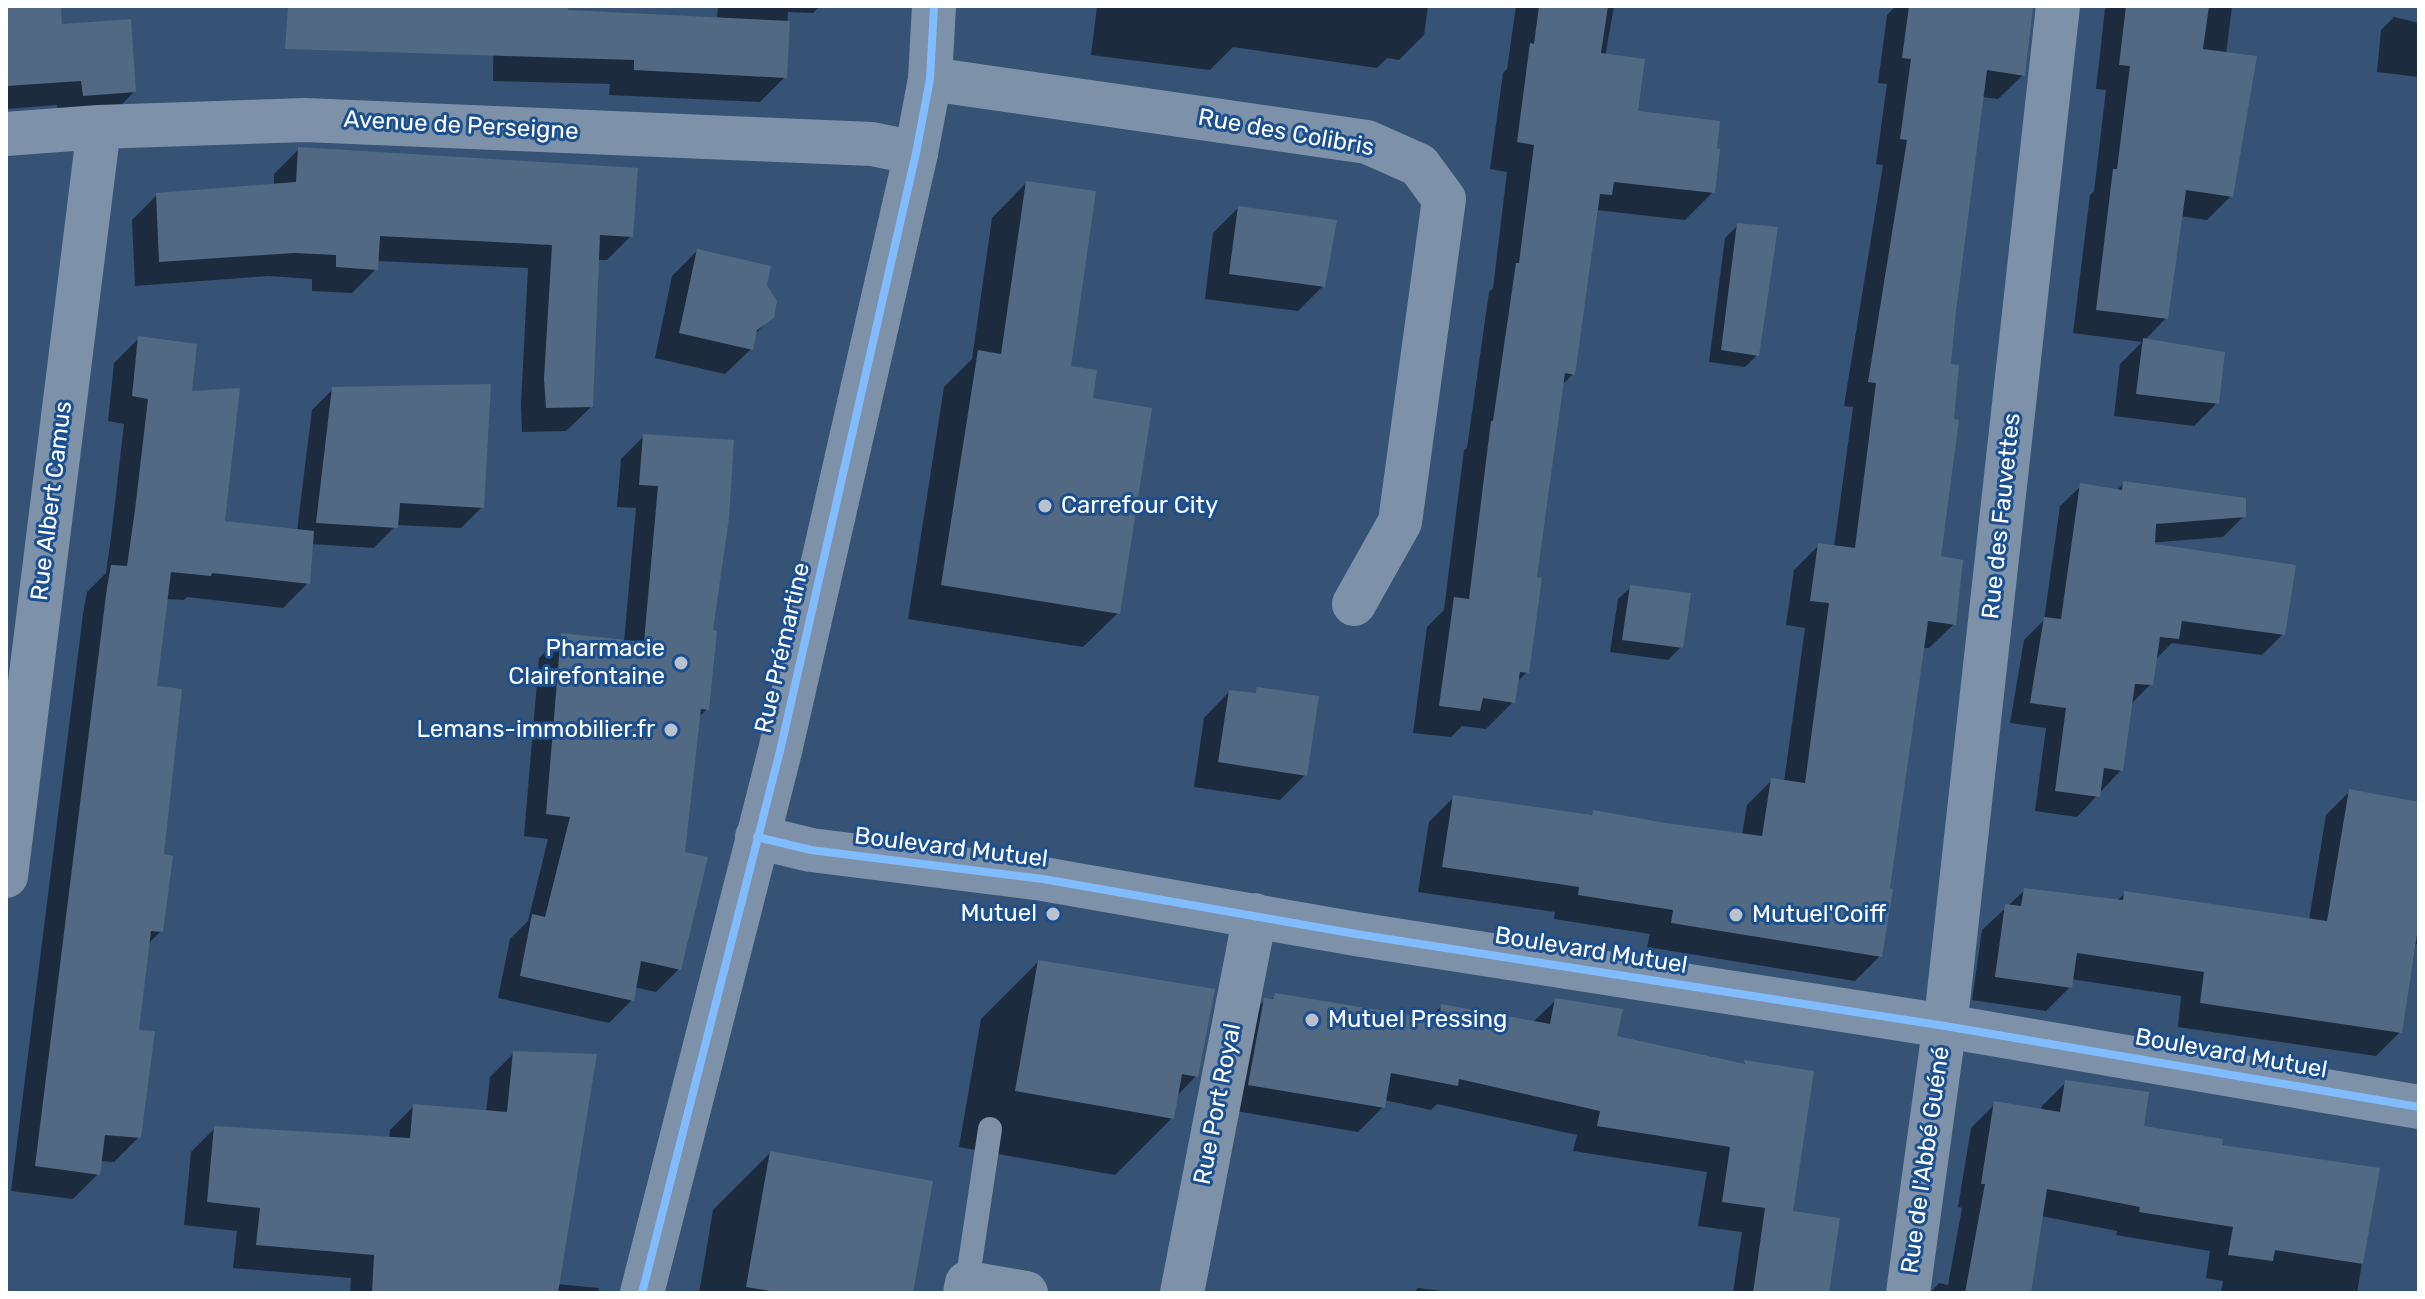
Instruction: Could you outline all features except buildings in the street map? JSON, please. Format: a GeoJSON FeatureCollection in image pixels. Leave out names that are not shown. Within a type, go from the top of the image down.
{"type":"FeatureCollection","features":[{"type":"Feature","properties":{"kind":"street","name":"Rue Prémartine"},"geometry":{"type":"LineString","coordinates":[[642,1293],[780,751],[916,153],[930,79],[934,6]]}},
{"type":"Feature","properties":{"kind":"street","name":"Rue des Fauvettes"},"geometry":{"type":"LineString","coordinates":[[1945,1026],[2058,6]]}},
{"type":"Feature","properties":{"kind":"street","name":"Rue des Colibris"},"geometry":{"type":"LineString","coordinates":[[930,79],[1367,142],[1419,165],[1444,199],[1400,522],[1354,604]]}},
{"type":"Feature","properties":{"kind":"street","name":"Avenue de Perseigne"},"geometry":{"type":"LineString","coordinates":[[6,134],[99,127],[305,120],[872,144],[916,153]]}},
{"type":"Feature","properties":{"kind":"street","name":"Rue Albert Camus"},"geometry":{"type":"LineString","coordinates":[[6,876],[99,127]]}},
{"type":"Feature","properties":{"kind":"street","name":"Boulevard Mutuel"},"geometry":{"type":"LineString","coordinates":[[757,837],[811,850],[1043,879],[1387,939],[1945,1026],[2419,1107]]}},
{"type":"Feature","properties":{"kind":"street","name":"Rue Port Royal"},"geometry":{"type":"LineString","coordinates":[[1182,1293],[1255,915]]}},
{"type":"Feature","properties":{"kind":"street","name":"Rue de l'Abbé Guéné"},"geometry":{"type":"LineString","coordinates":[[1908,1293],[1945,1026]]}},
{"type":"Feature","properties":{"kind":"street"},"geometry":{"type":"LineString","coordinates":[[966,1288],[1026,1293]]}},
{"type":"Feature","properties":{"kind":"lane"},"geometry":{"type":"LineString","coordinates":[[966,1288],[990,1129]]}},
{"type":"Feature","properties":{"kind":"cycle path"},"geometry":{"type":"LineString","coordinates":[[642,1293],[780,751],[916,153],[930,79],[934,6]]}},
{"type":"Feature","properties":{"kind":"cycle path"},"geometry":{"type":"LineString","coordinates":[[757,837],[811,850],[1043,879],[1356,934],[1945,1026],[2419,1107]]}},
{"type":"Feature","properties":{"kind":"place","name":"Carrefour City"},"geometry":{"type":"Point","coordinates":[1045,506]}},
{"type":"Feature","properties":{"kind":"place","name":"Pharmacie Clairefontaine"},"geometry":{"type":"Point","coordinates":[681,663]}},
{"type":"Feature","properties":{"kind":"place","name":"Lemans-immobilier.fr"},"geometry":{"type":"Point","coordinates":[671,730]}},
{"type":"Feature","properties":{"kind":"place","name":"Mutuel"},"geometry":{"type":"Point","coordinates":[1053,914]}},
{"type":"Feature","properties":{"kind":"place","name":"Mutuel'Coiff"},"geometry":{"type":"Point","coordinates":[1736,915]}},
{"type":"Feature","properties":{"kind":"place","name":"Mutuel Pressing"},"geometry":{"type":"Point","coordinates":[1312,1020]}}]}
